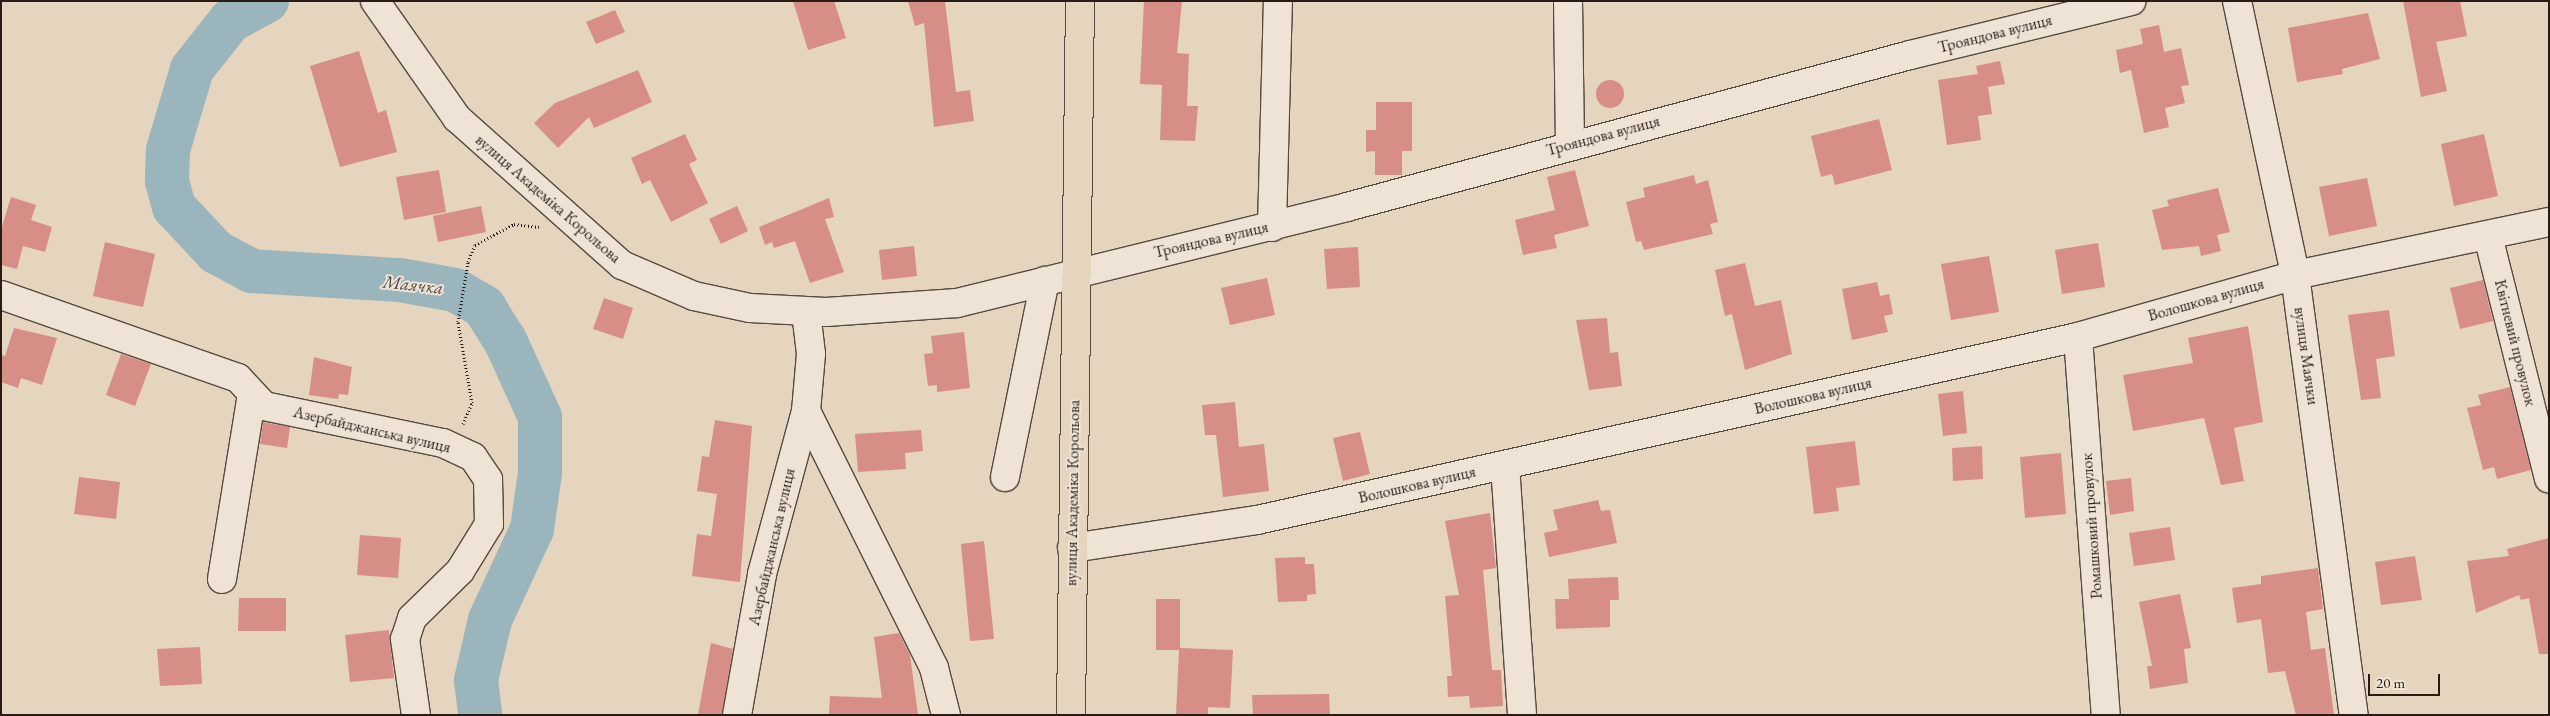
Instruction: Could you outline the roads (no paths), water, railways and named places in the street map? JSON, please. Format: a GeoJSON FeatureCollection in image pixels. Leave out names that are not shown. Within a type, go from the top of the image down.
{"type":"FeatureCollection","features":[{"type":"Feature","properties":{"kind":"main road","name":"вулиця Академіка Корольова"},"geometry":{"type":"LineString","coordinates":[[1071,715],[1075,270],[1080,1]]}},
{"type":"Feature","properties":{"kind":"street","name":"вулиця Академіка Корольова"},"geometry":{"type":"LineString","coordinates":[[375,1],[457,118],[622,265],[694,296],[750,308],[806,312],[958,303],[1045,282],[1075,270]]}},
{"type":"Feature","properties":{"kind":"street"},"geometry":{"type":"LineString","coordinates":[[1272,227],[1278,1]]}},
{"type":"Feature","properties":{"kind":"street"},"geometry":{"type":"LineString","coordinates":[[1568,1],[1570,145]]}},
{"type":"Feature","properties":{"kind":"street","name":"Трояндова вулиця"},"geometry":{"type":"LineString","coordinates":[[1075,270],[1272,227],[1570,145],[2131,1]]}},
{"type":"Feature","properties":{"kind":"street","name":"вулиця Маячки"},"geometry":{"type":"LineString","coordinates":[[2237,1],[2295,275],[2354,715]]}},
{"type":"Feature","properties":{"kind":"street","name":"Волошкова вулиця"},"geometry":{"type":"LineString","coordinates":[[1072,548],[1257,520],[2078,337],[2295,275],[2549,222]]}},
{"type":"Feature","properties":{"kind":"street","name":"Квітневий провулок"},"geometry":{"type":"LineString","coordinates":[[2488,236],[2549,478]]}},
{"type":"Feature","properties":{"kind":"street"},"geometry":{"type":"LineString","coordinates":[[1005,476],[1045,282]]}},
{"type":"Feature","properties":{"kind":"street","name":"Азербайджанська вулиця"},"geometry":{"type":"LineString","coordinates":[[1,295],[238,378],[264,406],[443,443],[473,457],[488,479],[489,524],[460,571],[412,618],[405,639],[416,715]]}},
{"type":"Feature","properties":{"kind":"street","name":"Азербайджанська вулиця"},"geometry":{"type":"LineString","coordinates":[[737,715],[762,574],[806,411],[811,354],[806,312]]}},
{"type":"Feature","properties":{"kind":"street","name":"Ромашковий провулок"},"geometry":{"type":"LineString","coordinates":[[2078,337],[2106,715]]}},
{"type":"Feature","properties":{"kind":"street"},"geometry":{"type":"LineString","coordinates":[[222,579],[252,394]]}},
{"type":"Feature","properties":{"kind":"street"},"geometry":{"type":"LineString","coordinates":[[806,411],[934,668],[946,715]]}},
{"type":"Feature","properties":{"kind":"street"},"geometry":{"type":"LineString","coordinates":[[1505,465],[1522,715]]}},
{"type":"Feature","properties":{"kind":"waterway","name":"Маячка"},"geometry":{"type":"LineString","coordinates":[[267,1],[230,21],[192,69],[168,150],[167,181],[174,207],[216,252],[251,271],[400,280],[455,290],[484,307],[505,340],[540,417],[540,473],[532,529],[490,620],[476,680],[480,715]]}}]}
